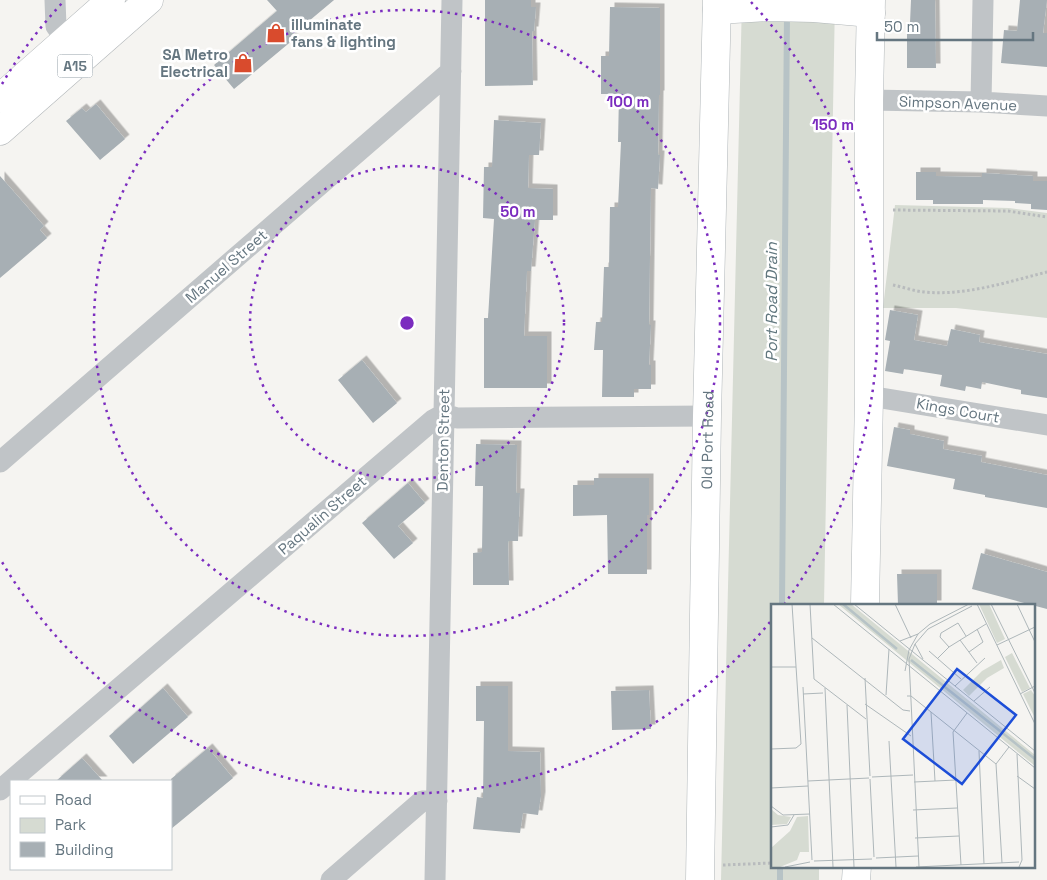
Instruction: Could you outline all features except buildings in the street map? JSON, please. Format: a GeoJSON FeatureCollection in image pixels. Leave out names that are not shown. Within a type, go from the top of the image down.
{"type":"FeatureCollection","features":[{"type":"Feature","properties":{"kind":"main road","name":"A15"},"geometry":{"type":"LineString","coordinates":[[0,131],[73,50],[111,0]]}},
{"type":"Feature","properties":{"kind":"main road","name":"A15"},"geometry":{"type":"LineString","coordinates":[[0,98],[149,0]]}},
{"type":"Feature","properties":{"kind":"main road"},"geometry":{"type":"LineString","coordinates":[[717,5],[814,8],[871,6],[869,100],[869,396],[865,604]]}},
{"type":"Feature","properties":{"kind":"main road","name":"Old Port Road"},"geometry":{"type":"LineString","coordinates":[[707,872],[707,416],[717,5]]}},
{"type":"Feature","properties":{"kind":"street"},"geometry":{"type":"LineString","coordinates":[[55,0],[56,26],[73,50]]}},
{"type":"Feature","properties":{"kind":"street","name":"Denton Street"},"geometry":{"type":"LineString","coordinates":[[435,880],[452,0]]}},
{"type":"Feature","properties":{"kind":"street"},"geometry":{"type":"LineString","coordinates":[[980,102],[983,0]]}},
{"type":"Feature","properties":{"kind":"street","name":"Manuel Street"},"geometry":{"type":"LineString","coordinates":[[0,462],[451,71]]}},
{"type":"Feature","properties":{"kind":"street","name":"Simpson Avenue"},"geometry":{"type":"LineString","coordinates":[[869,100],[980,102],[1047,106]]}},
{"type":"Feature","properties":{"kind":"street","name":"Kings Court"},"geometry":{"type":"LineString","coordinates":[[869,396],[1047,426]]}},
{"type":"Feature","properties":{"kind":"street"},"geometry":{"type":"LineString","coordinates":[[444,414],[457,418],[707,416]]}},
{"type":"Feature","properties":{"kind":"street","name":"Paqualin Street"},"geometry":{"type":"LineString","coordinates":[[12,780],[427,425],[444,414]]}},
{"type":"Feature","properties":{"kind":"street","name":"Paqualin Street"},"geometry":{"type":"LineString","coordinates":[[0,790],[10,781]]}},
{"type":"Feature","properties":{"kind":"street"},"geometry":{"type":"LineString","coordinates":[[331,880],[422,801],[437,801]]}},
{"type":"Feature","properties":{"kind":"path"},"geometry":{"type":"LineString","coordinates":[[892,210],[1008,211],[1047,217]]}},
{"type":"Feature","properties":{"kind":"path"},"geometry":{"type":"LineString","coordinates":[[890,284],[923,292],[955,292],[996,285],[1047,272]]}},
{"type":"Feature","properties":{"kind":"path"},"geometry":{"type":"LineString","coordinates":[[707,872],[771,863]]}},
{"type":"Feature","properties":{"kind":"green space"},"geometry":{"type":"Polygon","coordinates":[[[742,0],[835,0],[824,604],[771,604],[771,868],[819,868],[819,880],[721,880],[742,0]]]}},
{"type":"Feature","properties":{"kind":"green space"},"geometry":{"type":"Polygon","coordinates":[[[895,205],[1009,208],[1047,213],[1047,318],[956,308],[883,308],[895,205]]]}},
{"type":"Feature","properties":{"kind":"waterway","name":"Port Road Drain"},"geometry":{"type":"LineString","coordinates":[[782,604],[787,14]]}},
{"type":"Feature","properties":{"kind":"waterway","name":"Port Road Drain"},"geometry":{"type":"LineString","coordinates":[[780,868],[780,880]]}},
{"type":"Feature","properties":{"kind":"place","name":"illuminate fans & lighting"},"geometry":{"type":"Point","coordinates":[276,33]}},
{"type":"Feature","properties":{"kind":"place","name":"SA Metro Electrical"},"geometry":{"type":"Point","coordinates":[243,63]}}]}
